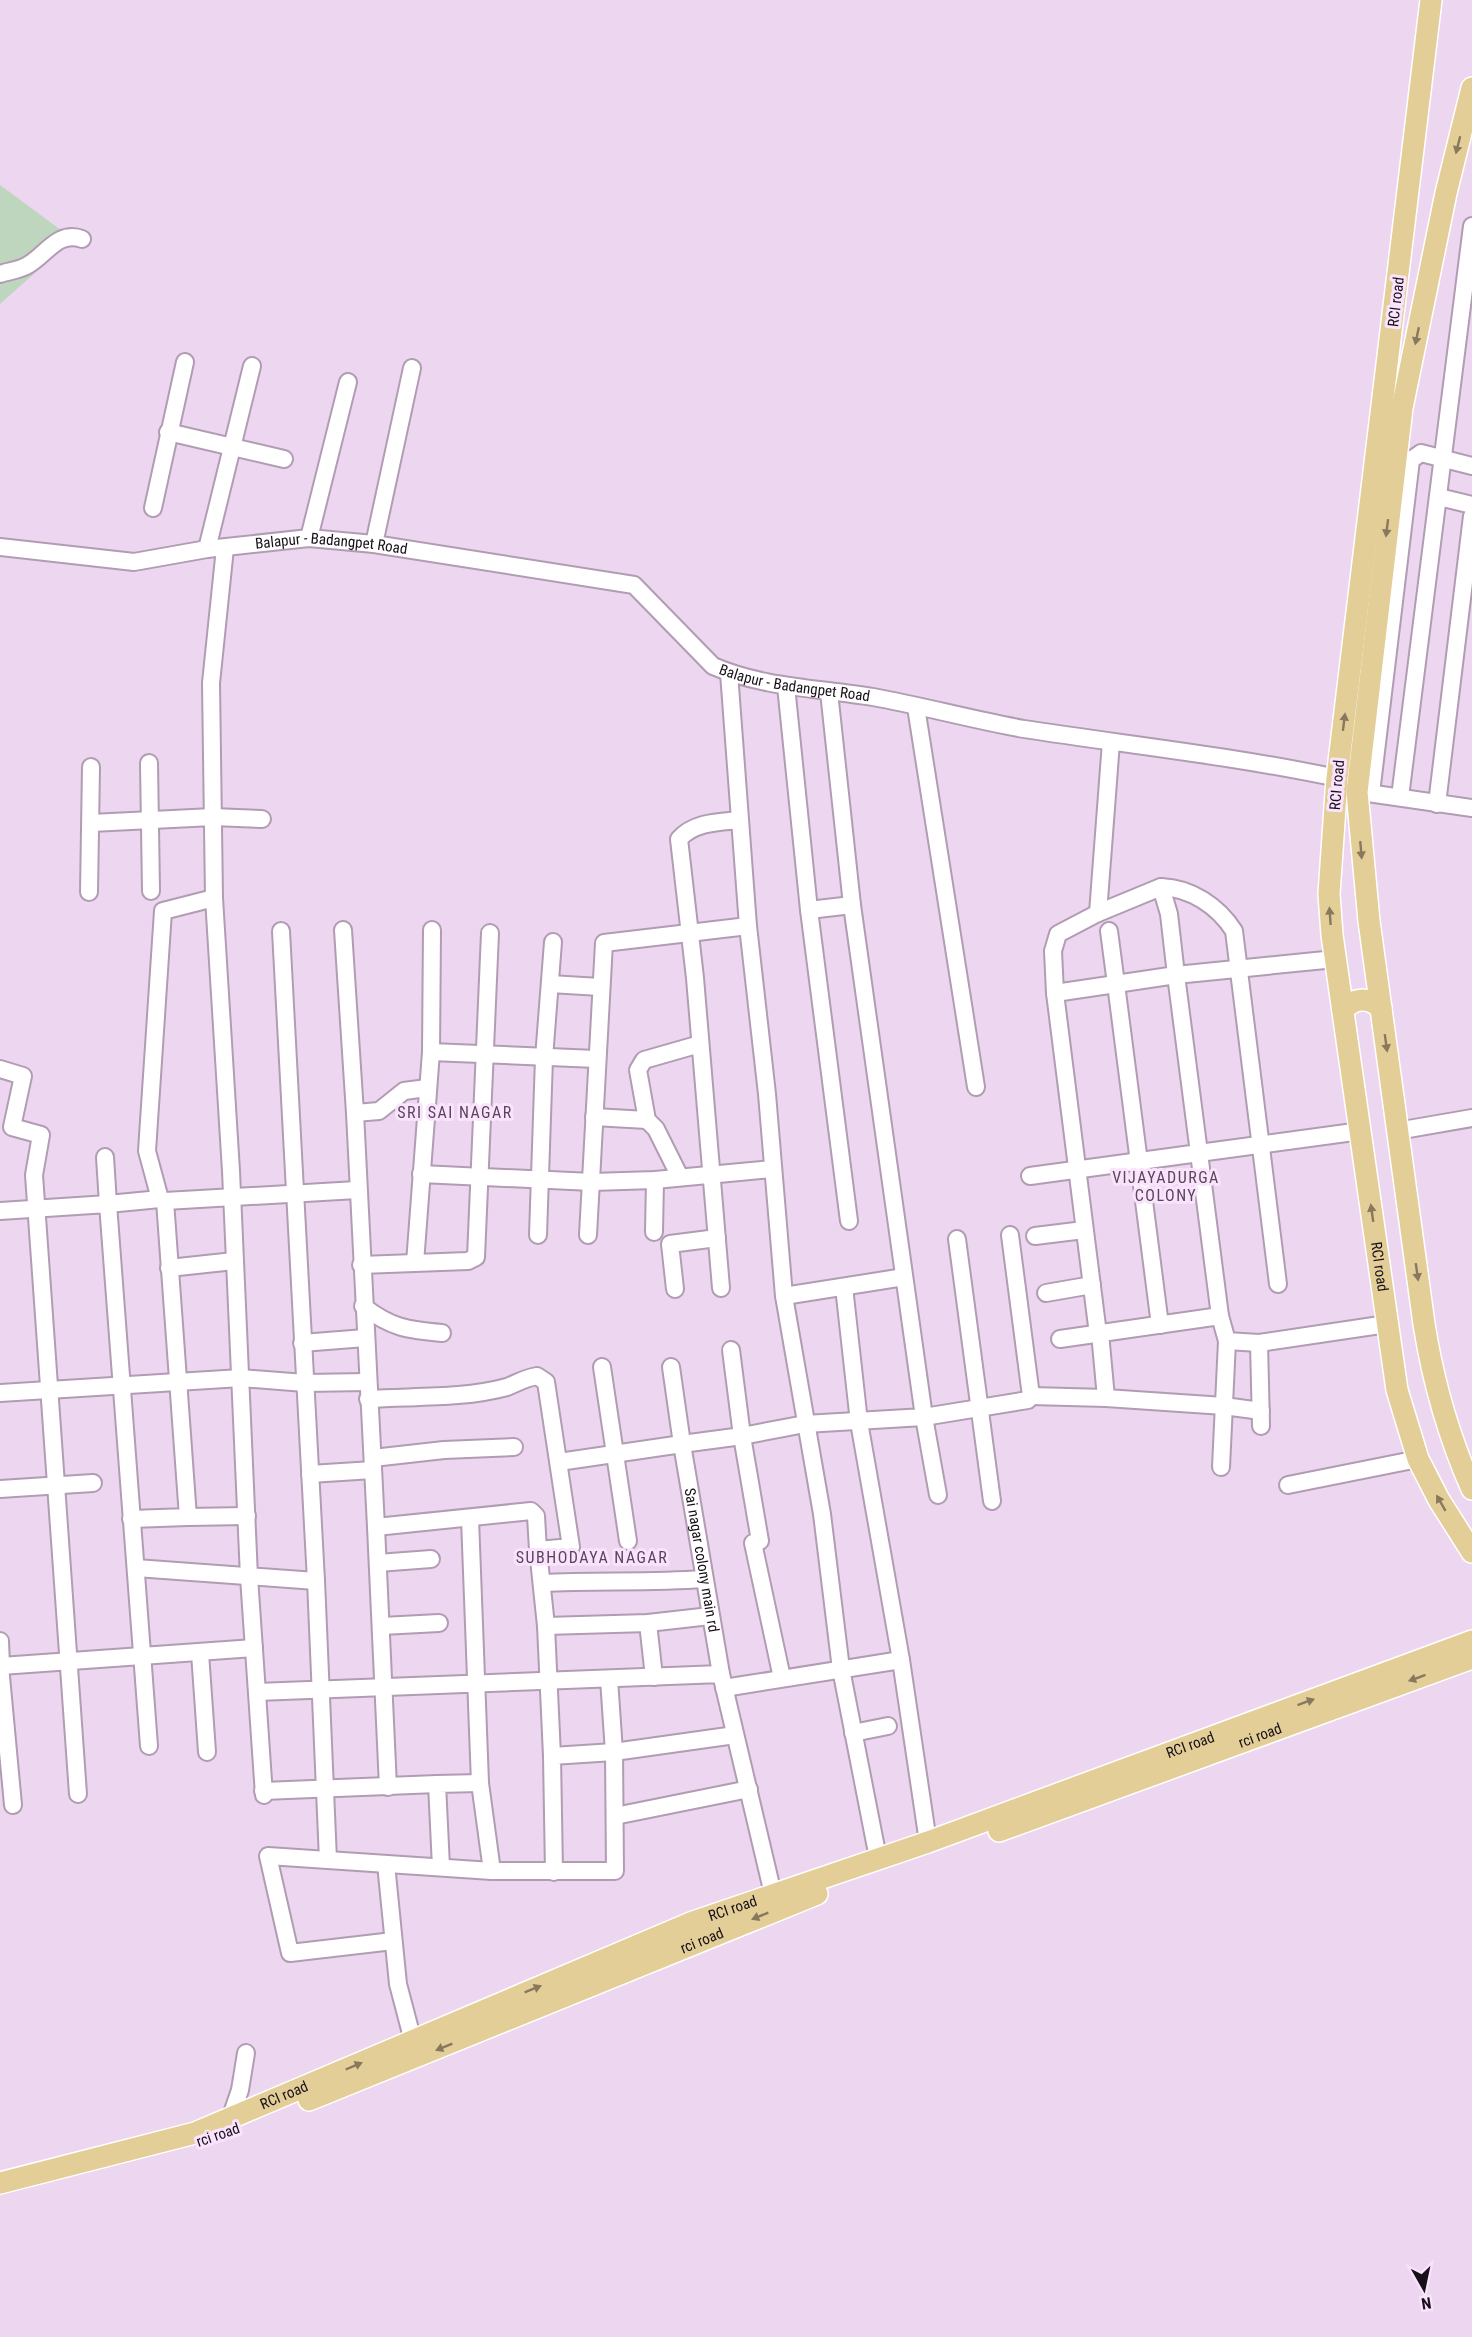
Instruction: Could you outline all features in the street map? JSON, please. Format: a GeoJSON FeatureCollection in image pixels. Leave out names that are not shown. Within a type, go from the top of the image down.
{"type":"FeatureCollection","features":[{"type":"Feature","properties":{"kind":"main road","name":"RCI road"},"geometry":{"type":"LineString","coordinates":[[1431,0],[1337,778],[1329,894],[1335,959],[1397,1390],[1418,1459],[1439,1500],[1472,1552]]}},
{"type":"Feature","properties":{"kind":"main road"},"geometry":{"type":"LineString","coordinates":[[1472,88],[1441,218],[1402,408],[1364,792],[1362,865],[1432,1373],[1445,1421],[1472,1489]]}},
{"type":"Feature","properties":{"kind":"main road"},"geometry":{"type":"LineString","coordinates":[[1406,212],[1441,218]]}},
{"type":"Feature","properties":{"kind":"main road"},"geometry":{"type":"LineString","coordinates":[[1340,989],[1352,996],[1362,995],[1371,991],[1377,984]]}},
{"type":"Feature","properties":{"kind":"main road"},"geometry":{"type":"LineString","coordinates":[[1343,1011],[1353,1001],[1366,999],[1381,1008]]}},
{"type":"Feature","properties":{"kind":"main road","name":"RCI road"},"geometry":{"type":"LineString","coordinates":[[0,2183],[76,2170],[195,2133],[413,2041],[464,2029],[683,1926],[878,1858],[928,1842],[973,1833],[1472,1641]]}},
{"type":"Feature","properties":{"kind":"main road","name":"rci road"},"geometry":{"type":"LineString","coordinates":[[0,2196],[76,2170],[168,2153],[229,2132],[464,2029],[973,1833],[1472,1658]]}},
{"type":"Feature","properties":{"kind":"street"},"geometry":{"type":"LineString","coordinates":[[1400,797],[1472,226]]}},
{"type":"Feature","properties":{"kind":"street"},"geometry":{"type":"LineString","coordinates":[[0,274],[31,264],[54,242],[66,238],[82,239]]}},
{"type":"Feature","properties":{"kind":"street"},"geometry":{"type":"LineString","coordinates":[[153,508],[185,362]]}},
{"type":"Feature","properties":{"kind":"street"},"geometry":{"type":"LineString","coordinates":[[207,549],[252,366]]}},
{"type":"Feature","properties":{"kind":"street"},"geometry":{"type":"LineString","coordinates":[[374,544],[412,368]]}},
{"type":"Feature","properties":{"kind":"street"},"geometry":{"type":"LineString","coordinates":[[309,538],[348,382]]}},
{"type":"Feature","properties":{"kind":"street"},"geometry":{"type":"LineString","coordinates":[[168,432],[284,459]]}},
{"type":"Feature","properties":{"kind":"street"},"geometry":{"type":"LineString","coordinates":[[1472,466],[1421,453],[1411,460],[1364,792],[1472,808]]}},
{"type":"Feature","properties":{"kind":"street"},"geometry":{"type":"LineString","coordinates":[[1439,497],[1472,505]]}},
{"type":"Feature","properties":{"kind":"street"},"geometry":{"type":"LineString","coordinates":[[1437,804],[1472,516]]}},
{"type":"Feature","properties":{"kind":"street","name":"Balapur - Badangpet Road"},"geometry":{"type":"LineString","coordinates":[[0,547],[134,562],[207,549],[309,538],[374,544],[634,585],[713,666],[729,673],[786,686],[916,707],[1022,728],[1226,757],[1337,778]]}},
{"type":"Feature","properties":{"kind":"street"},"geometry":{"type":"LineString","coordinates":[[225,548],[211,683],[214,898],[241,1378],[249,1577],[263,1793],[480,1783]]}},
{"type":"Feature","properties":{"kind":"street"},"geometry":{"type":"LineString","coordinates":[[729,673],[748,926],[767,1094],[784,1296],[822,1514],[841,1669],[878,1858]]}},
{"type":"Feature","properties":{"kind":"street"},"geometry":{"type":"LineString","coordinates":[[786,686],[808,910],[849,1221]]}},
{"type":"Feature","properties":{"kind":"street"},"geometry":{"type":"LineString","coordinates":[[829,692],[852,905],[924,1417],[938,1495]]}},
{"type":"Feature","properties":{"kind":"street"},"geometry":{"type":"LineString","coordinates":[[916,707],[976,1087]]}},
{"type":"Feature","properties":{"kind":"street"},"geometry":{"type":"LineString","coordinates":[[1098,913],[1111,742]]}},
{"type":"Feature","properties":{"kind":"street"},"geometry":{"type":"LineString","coordinates":[[149,763],[151,891]]}},
{"type":"Feature","properties":{"kind":"street"},"geometry":{"type":"LineString","coordinates":[[89,892],[92,767]]}},
{"type":"Feature","properties":{"kind":"street"},"geometry":{"type":"LineString","coordinates":[[91,822],[213,817],[262,819]]}},
{"type":"Feature","properties":{"kind":"street"},"geometry":{"type":"LineString","coordinates":[[721,1288],[700,1044],[679,839],[703,824],[739,820]]}},
{"type":"Feature","properties":{"kind":"street"},"geometry":{"type":"LineString","coordinates":[[1161,887],[1169,914],[1220,1316],[1227,1341],[1221,1467]]}},
{"type":"Feature","properties":{"kind":"street"},"geometry":{"type":"LineString","coordinates":[[1106,1398],[1055,993],[1053,951],[1058,934],[1098,913],[1161,887],[1176,887],[1192,893],[1225,918],[1234,932],[1278,1284]]}},
{"type":"Feature","properties":{"kind":"street"},"geometry":{"type":"LineString","coordinates":[[188,1517],[162,1200],[147,1151],[164,911],[214,898]]}},
{"type":"Feature","properties":{"kind":"street"},"geometry":{"type":"LineString","coordinates":[[808,910],[852,905]]}},
{"type":"Feature","properties":{"kind":"street"},"geometry":{"type":"LineString","coordinates":[[588,1235],[604,943],[748,926]]}},
{"type":"Feature","properties":{"kind":"street"},"geometry":{"type":"LineString","coordinates":[[343,930],[382,1626],[388,1787]]}},
{"type":"Feature","properties":{"kind":"street"},"geometry":{"type":"LineString","coordinates":[[415,1263],[431,1052],[432,930]]}},
{"type":"Feature","properties":{"kind":"street"},"geometry":{"type":"LineString","coordinates":[[281,931],[322,1688],[328,1860]]}},
{"type":"Feature","properties":{"kind":"street"},"geometry":{"type":"LineString","coordinates":[[1109,931],[1160,1325]]}},
{"type":"Feature","properties":{"kind":"street"},"geometry":{"type":"LineString","coordinates":[[361,1265],[468,1261],[476,1257],[490,933]]}},
{"type":"Feature","properties":{"kind":"street"},"geometry":{"type":"LineString","coordinates":[[538,1235],[544,1058],[553,942]]}},
{"type":"Feature","properties":{"kind":"street"},"geometry":{"type":"LineString","coordinates":[[1055,993],[1176,975],[1335,959]]}},
{"type":"Feature","properties":{"kind":"street"},"geometry":{"type":"LineString","coordinates":[[550,984],[600,987]]}},
{"type":"Feature","properties":{"kind":"street"},"geometry":{"type":"LineString","coordinates":[[680,1177],[656,1129],[647,1120],[638,1070],[644,1060],[700,1044]]}},
{"type":"Feature","properties":{"kind":"street"},"geometry":{"type":"LineString","coordinates":[[431,1052],[596,1059]]}},
{"type":"Feature","properties":{"kind":"street"},"geometry":{"type":"LineString","coordinates":[[0,1069],[23,1076],[12,1127],[41,1135],[34,1175],[78,1794]]}},
{"type":"Feature","properties":{"kind":"street"},"geometry":{"type":"LineString","coordinates":[[355,1113],[379,1111],[404,1091],[427,1088]]}},
{"type":"Feature","properties":{"kind":"street"},"geometry":{"type":"LineString","coordinates":[[594,1117],[647,1120]]}},
{"type":"Feature","properties":{"kind":"street"},"geometry":{"type":"LineString","coordinates":[[1397,1131],[1472,1118]]}},
{"type":"Feature","properties":{"kind":"street"},"geometry":{"type":"LineString","coordinates":[[1030,1176],[1361,1131]]}},
{"type":"Feature","properties":{"kind":"street"},"geometry":{"type":"LineString","coordinates":[[105,1157],[120,1384],[149,1746]]}},
{"type":"Feature","properties":{"kind":"street"},"geometry":{"type":"LineString","coordinates":[[421,1174],[592,1182],[655,1180],[772,1168]]}},
{"type":"Feature","properties":{"kind":"street"},"geometry":{"type":"LineString","coordinates":[[654,1232],[655,1180]]}},
{"type":"Feature","properties":{"kind":"street"},"geometry":{"type":"LineString","coordinates":[[0,1210],[357,1190]]}},
{"type":"Feature","properties":{"kind":"street"},"geometry":{"type":"LineString","coordinates":[[1035,1236],[1084,1230]]}},
{"type":"Feature","properties":{"kind":"street"},"geometry":{"type":"LineString","coordinates":[[1010,1235],[1031,1396]]}},
{"type":"Feature","properties":{"kind":"street"},"geometry":{"type":"LineString","coordinates":[[675,1289],[670,1244],[717,1238]]}},
{"type":"Feature","properties":{"kind":"street"},"geometry":{"type":"LineString","coordinates":[[957,1239],[992,1501]]}},
{"type":"Feature","properties":{"kind":"street"},"geometry":{"type":"LineString","coordinates":[[169,1268],[234,1261]]}},
{"type":"Feature","properties":{"kind":"street"},"geometry":{"type":"LineString","coordinates":[[784,1296],[904,1277]]}},
{"type":"Feature","properties":{"kind":"street"},"geometry":{"type":"LineString","coordinates":[[1046,1293],[1092,1285]]}},
{"type":"Feature","properties":{"kind":"street"},"geometry":{"type":"LineString","coordinates":[[844,1287],[859,1422],[901,1660],[928,1842]]}},
{"type":"Feature","properties":{"kind":"street"},"geometry":{"type":"LineString","coordinates":[[363,1306],[383,1322],[394,1326],[442,1333]]}},
{"type":"Feature","properties":{"kind":"street"},"geometry":{"type":"LineString","coordinates":[[1059,1339],[1220,1316]]}},
{"type":"Feature","properties":{"kind":"street"},"geometry":{"type":"LineString","coordinates":[[1227,1341],[1259,1343],[1387,1324]]}},
{"type":"Feature","properties":{"kind":"street"},"geometry":{"type":"LineString","coordinates":[[302,1343],[365,1338]]}},
{"type":"Feature","properties":{"kind":"street"},"geometry":{"type":"LineString","coordinates":[[559,1462],[742,1436],[805,1424],[924,1417],[1028,1400],[1031,1396],[1106,1398],[1224,1406],[1261,1419],[1259,1343]]}},
{"type":"Feature","properties":{"kind":"street"},"geometry":{"type":"LineString","coordinates":[[731,1350],[742,1436],[760,1542],[753,1543],[782,1678]]}},
{"type":"Feature","properties":{"kind":"street"},"geometry":{"type":"LineString","coordinates":[[602,1367],[617,1455],[628,1541]]}},
{"type":"Feature","properties":{"kind":"street","name":"Sai nagar colony main rd"},"geometry":{"type":"LineString","coordinates":[[670,1367],[710,1616],[735,1735],[773,1894]]}},
{"type":"Feature","properties":{"kind":"street"},"geometry":{"type":"LineString","coordinates":[[368,1399],[463,1393],[508,1386],[522,1378],[537,1376],[546,1382],[571,1546],[538,1550]]}},
{"type":"Feature","properties":{"kind":"street"},"geometry":{"type":"LineString","coordinates":[[0,1393],[241,1378],[305,1383],[367,1382]]}},
{"type":"Feature","properties":{"kind":"street"},"geometry":{"type":"LineString","coordinates":[[310,1474],[514,1447]]}},
{"type":"Feature","properties":{"kind":"street"},"geometry":{"type":"LineString","coordinates":[[1288,1485],[1418,1459]]}},
{"type":"Feature","properties":{"kind":"street"},"geometry":{"type":"LineString","coordinates":[[0,1489],[93,1483]]}},
{"type":"Feature","properties":{"kind":"street"},"geometry":{"type":"LineString","coordinates":[[376,1527],[534,1512],[546,1626],[552,1755],[554,1872]]}},
{"type":"Feature","properties":{"kind":"street"},"geometry":{"type":"LineString","coordinates":[[131,1519],[247,1516]]}},
{"type":"Feature","properties":{"kind":"street"},"geometry":{"type":"LineString","coordinates":[[470,1519],[480,1783],[492,1871]]}},
{"type":"Feature","properties":{"kind":"street"},"geometry":{"type":"LineString","coordinates":[[378,1563],[431,1559]]}},
{"type":"Feature","properties":{"kind":"street"},"geometry":{"type":"LineString","coordinates":[[136,1568],[316,1581]]}},
{"type":"Feature","properties":{"kind":"street"},"geometry":{"type":"LineString","coordinates":[[542,1583],[588,1581],[645,1583],[703,1579]]}},
{"type":"Feature","properties":{"kind":"street"},"geometry":{"type":"LineString","coordinates":[[546,1626],[648,1623],[710,1616]]}},
{"type":"Feature","properties":{"kind":"street"},"geometry":{"type":"LineString","coordinates":[[382,1626],[439,1623]]}},
{"type":"Feature","properties":{"kind":"street"},"geometry":{"type":"LineString","coordinates":[[648,1623],[654,1677]]}},
{"type":"Feature","properties":{"kind":"street"},"geometry":{"type":"LineString","coordinates":[[0,1641],[13,1805]]}},
{"type":"Feature","properties":{"kind":"street"},"geometry":{"type":"LineString","coordinates":[[1,1666],[141,1658],[254,1648]]}},
{"type":"Feature","properties":{"kind":"street"},"geometry":{"type":"LineString","coordinates":[[200,1653],[207,1752]]}},
{"type":"Feature","properties":{"kind":"street"},"geometry":{"type":"LineString","coordinates":[[257,1692],[384,1685],[654,1677],[723,1681],[782,1678],[901,1660]]}},
{"type":"Feature","properties":{"kind":"street"},"geometry":{"type":"LineString","coordinates":[[393,1941],[290,1953],[268,1856],[492,1871],[615,1871],[614,1752],[609,1679]]}},
{"type":"Feature","properties":{"kind":"street"},"geometry":{"type":"LineString","coordinates":[[853,1732],[888,1726]]}},
{"type":"Feature","properties":{"kind":"street"},"geometry":{"type":"LineString","coordinates":[[552,1755],[614,1752],[735,1735]]}},
{"type":"Feature","properties":{"kind":"street"},"geometry":{"type":"LineString","coordinates":[[437,1784],[441,1867]]}},
{"type":"Feature","properties":{"kind":"street"},"geometry":{"type":"LineString","coordinates":[[615,1816],[749,1789]]}},
{"type":"Feature","properties":{"kind":"street"},"geometry":{"type":"LineString","coordinates":[[386,1864],[398,1984],[413,2041]]}},
{"type":"Feature","properties":{"kind":"street"},"geometry":{"type":"LineString","coordinates":[[230,2119],[240,2090],[246,2053]]}},
{"type":"Feature","properties":{"kind":"green space"},"geometry":{"type":"Polygon","coordinates":[[[0,185],[73,239],[0,304],[0,185]]]}},
{"type":"Feature","properties":{"kind":"district","name":"SRI SAI NAGAR"},"geometry":{"type":"Point","coordinates":[455,1112]}},
{"type":"Feature","properties":{"kind":"district","name":"VIJAYADURGA COLONY"},"geometry":{"type":"Point","coordinates":[1166,1186]}},
{"type":"Feature","properties":{"kind":"district","name":"SUBHODAYA NAGAR"},"geometry":{"type":"Point","coordinates":[592,1557]}}]}
